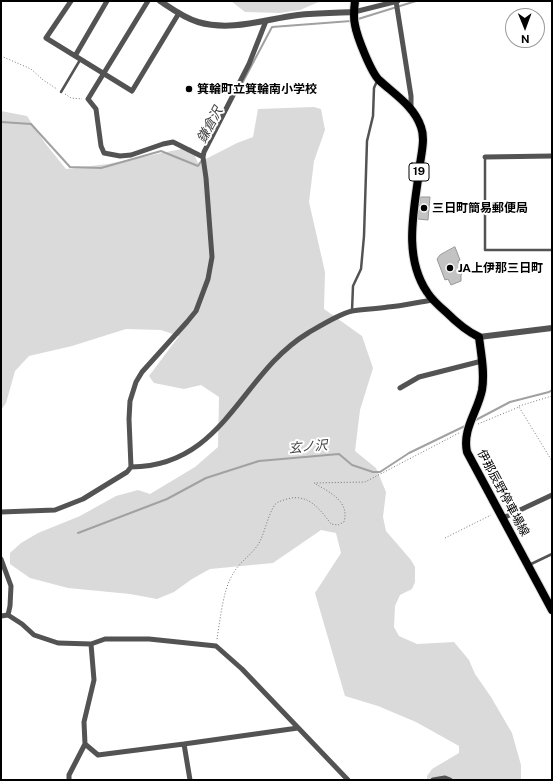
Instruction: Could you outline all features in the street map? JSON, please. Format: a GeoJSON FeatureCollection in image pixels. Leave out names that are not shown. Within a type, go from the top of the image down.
{"type":"FeatureCollection","features":[{"type":"Feature","properties":{"kind":"main road","name":"19"},"geometry":{"type":"LineString","coordinates":[[355,1],[354,24],[372,68],[378,78],[411,109],[422,127],[423,136],[413,215],[412,254],[417,271],[426,291],[433,300],[468,332],[479,337]]}},
{"type":"Feature","properties":{"kind":"main road","name":"伊那辰野停車場線"},"geometry":{"type":"LineString","coordinates":[[479,337],[483,382],[482,390],[467,429],[465,441],[466,452],[552,610]]}},
{"type":"Feature","properties":{"kind":"street"},"geometry":{"type":"LineString","coordinates":[[71,1],[46,38],[132,91],[179,13]]}},
{"type":"Feature","properties":{"kind":"street"},"geometry":{"type":"LineString","coordinates":[[75,56],[107,1]]}},
{"type":"Feature","properties":{"kind":"street"},"geometry":{"type":"LineString","coordinates":[[148,1],[88,99],[96,109],[101,146],[104,153],[120,156],[131,155],[173,142],[203,157]]}},
{"type":"Feature","properties":{"kind":"street"},"geometry":{"type":"LineString","coordinates":[[160,1],[179,13],[198,22],[219,26],[243,25],[298,15],[354,12],[397,1],[411,96],[411,109]]}},
{"type":"Feature","properties":{"kind":"street"},"geometry":{"type":"LineString","coordinates":[[1,512],[55,510],[83,499],[127,472],[131,467],[129,418],[130,401],[136,382],[142,372],[196,311],[208,279],[212,257],[203,157],[204,152],[249,64],[266,21]]}},
{"type":"Feature","properties":{"kind":"street"},"geometry":{"type":"LineString","coordinates":[[485,157],[552,156]]}},
{"type":"Feature","properties":{"kind":"street"},"geometry":{"type":"LineString","coordinates":[[131,467],[167,462],[183,455],[205,441],[221,425],[284,351],[308,333],[352,312],[433,300]]}},
{"type":"Feature","properties":{"kind":"street"},"geometry":{"type":"LineString","coordinates":[[479,337],[552,328]]}},
{"type":"Feature","properties":{"kind":"street"},"geometry":{"type":"LineString","coordinates":[[400,388],[419,377],[482,361]]}},
{"type":"Feature","properties":{"kind":"street"},"geometry":{"type":"LineString","coordinates":[[501,514],[552,495]]}},
{"type":"Feature","properties":{"kind":"street"},"geometry":{"type":"LineString","coordinates":[[1,559],[11,586],[8,616]]}},
{"type":"Feature","properties":{"kind":"street"},"geometry":{"type":"LineString","coordinates":[[1,616],[8,616],[22,624],[34,635],[58,643],[91,644],[104,639],[149,640],[216,646],[242,669],[348,780]]}},
{"type":"Feature","properties":{"kind":"street"},"geometry":{"type":"LineString","coordinates":[[69,780],[69,775],[85,744],[84,722],[94,680],[91,644]]}},
{"type":"Feature","properties":{"kind":"street"},"geometry":{"type":"LineString","coordinates":[[85,744],[98,755],[298,728]]}},
{"type":"Feature","properties":{"kind":"street"},"geometry":{"type":"LineString","coordinates":[[184,744],[190,780]]}},
{"type":"Feature","properties":{"kind":"street"},"geometry":{"type":"LineString","coordinates":[[433,780],[445,778],[450,780]]}},
{"type":"Feature","properties":{"kind":"lane"},"geometry":{"type":"LineString","coordinates":[[61,92],[80,60]]}},
{"type":"Feature","properties":{"kind":"lane"},"geometry":{"type":"LineString","coordinates":[[352,312],[353,286],[361,269],[364,236],[367,141],[373,116],[374,88],[378,78]]}},
{"type":"Feature","properties":{"kind":"lane"},"geometry":{"type":"LineString","coordinates":[[485,157],[485,250],[552,250]]}},
{"type":"Feature","properties":{"kind":"lane"},"geometry":{"type":"LineString","coordinates":[[528,566],[552,554]]}},
{"type":"Feature","properties":{"kind":"path"},"geometry":{"type":"LineString","coordinates":[[1,56],[31,69],[43,80],[71,98],[88,99]]}},
{"type":"Feature","properties":{"kind":"path"},"geometry":{"type":"LineString","coordinates":[[216,646],[227,589],[233,574],[257,546],[264,534],[274,506],[278,502],[291,498],[304,498],[323,513],[332,524],[338,525],[344,522],[346,515],[343,504],[335,496],[314,483],[364,482],[425,449],[467,429],[518,407],[552,396]]}},
{"type":"Feature","properties":{"kind":"path"},"geometry":{"type":"LineString","coordinates":[[518,407],[552,461]]}},
{"type":"Feature","properties":{"kind":"path"},"geometry":{"type":"LineString","coordinates":[[445,538],[501,514]]}},
{"type":"Feature","properties":{"kind":"shaded area"},"geometry":{"type":"Polygon","coordinates":[[[231,1],[321,1],[300,10],[280,13],[245,12],[231,1]]]}},
{"type":"Feature","properties":{"kind":"shaded area"},"geometry":{"type":"Polygon","coordinates":[[[314,107],[321,109],[325,130],[314,161],[309,202],[325,272],[324,309],[362,336],[373,368],[360,410],[355,451],[376,468],[386,492],[383,517],[386,531],[411,560],[415,567],[415,582],[412,589],[400,595],[395,606],[394,627],[399,636],[417,644],[454,642],[469,660],[475,674],[491,697],[512,733],[521,765],[521,780],[427,780],[427,776],[432,769],[459,753],[459,746],[416,722],[378,706],[345,696],[315,593],[341,553],[336,533],[321,530],[273,563],[210,569],[192,579],[174,592],[157,599],[130,594],[68,588],[30,578],[10,564],[10,553],[21,543],[38,533],[80,516],[116,496],[138,490],[150,494],[195,467],[218,447],[219,397],[201,385],[184,389],[154,383],[149,376],[179,336],[161,330],[126,329],[72,346],[29,356],[15,371],[6,403],[1,410],[1,111],[27,116],[45,143],[66,169],[108,164],[191,147],[198,163],[237,143],[253,137],[258,109],[314,107]]]}},
{"type":"Feature","properties":{"kind":"building","name":"三日町簡易郵便局"},"geometry":{"type":"Polygon","coordinates":[[[421,197],[430,197],[428,220],[418,219],[421,197]]]}},
{"type":"Feature","properties":{"kind":"building","name":"JA上伊那三日町"},"geometry":{"type":"Polygon","coordinates":[[[455,247],[460,260],[458,261],[462,274],[461,281],[451,285],[448,279],[445,280],[437,259],[440,255],[455,247]]]}},
{"type":"Feature","properties":{"kind":"waterway","name":"鎌倉沢"},"geometry":{"type":"LineString","coordinates":[[355,20],[416,1]]}},
{"type":"Feature","properties":{"kind":"waterway","name":"鎌倉沢"},"geometry":{"type":"LineString","coordinates":[[237,93],[272,27],[351,21]]}},
{"type":"Feature","properties":{"kind":"waterway","name":"鎌倉沢"},"geometry":{"type":"LineString","coordinates":[[1,122],[31,124],[70,167],[101,168],[161,151],[198,166],[202,160]]}},
{"type":"Feature","properties":{"kind":"waterway","name":"玄ノ沢"},"geometry":{"type":"LineString","coordinates":[[472,422],[510,402],[552,390]]}},
{"type":"Feature","properties":{"kind":"waterway","name":"玄ノ沢"},"geometry":{"type":"LineString","coordinates":[[78,533],[167,499],[206,478],[259,461],[339,454],[352,465],[373,472],[380,472],[409,453],[467,425]]}},
{"type":"Feature","properties":{"kind":"place","name":"箕輪町立箕輪南小学校"},"geometry":{"type":"Point","coordinates":[189,89]}},
{"type":"Feature","properties":{"kind":"place","name":"三日町簡易郵便局"},"geometry":{"type":"Point","coordinates":[424,208]}},
{"type":"Feature","properties":{"kind":"place","name":"JA上伊那三日町"},"geometry":{"type":"Point","coordinates":[450,268]}}]}
